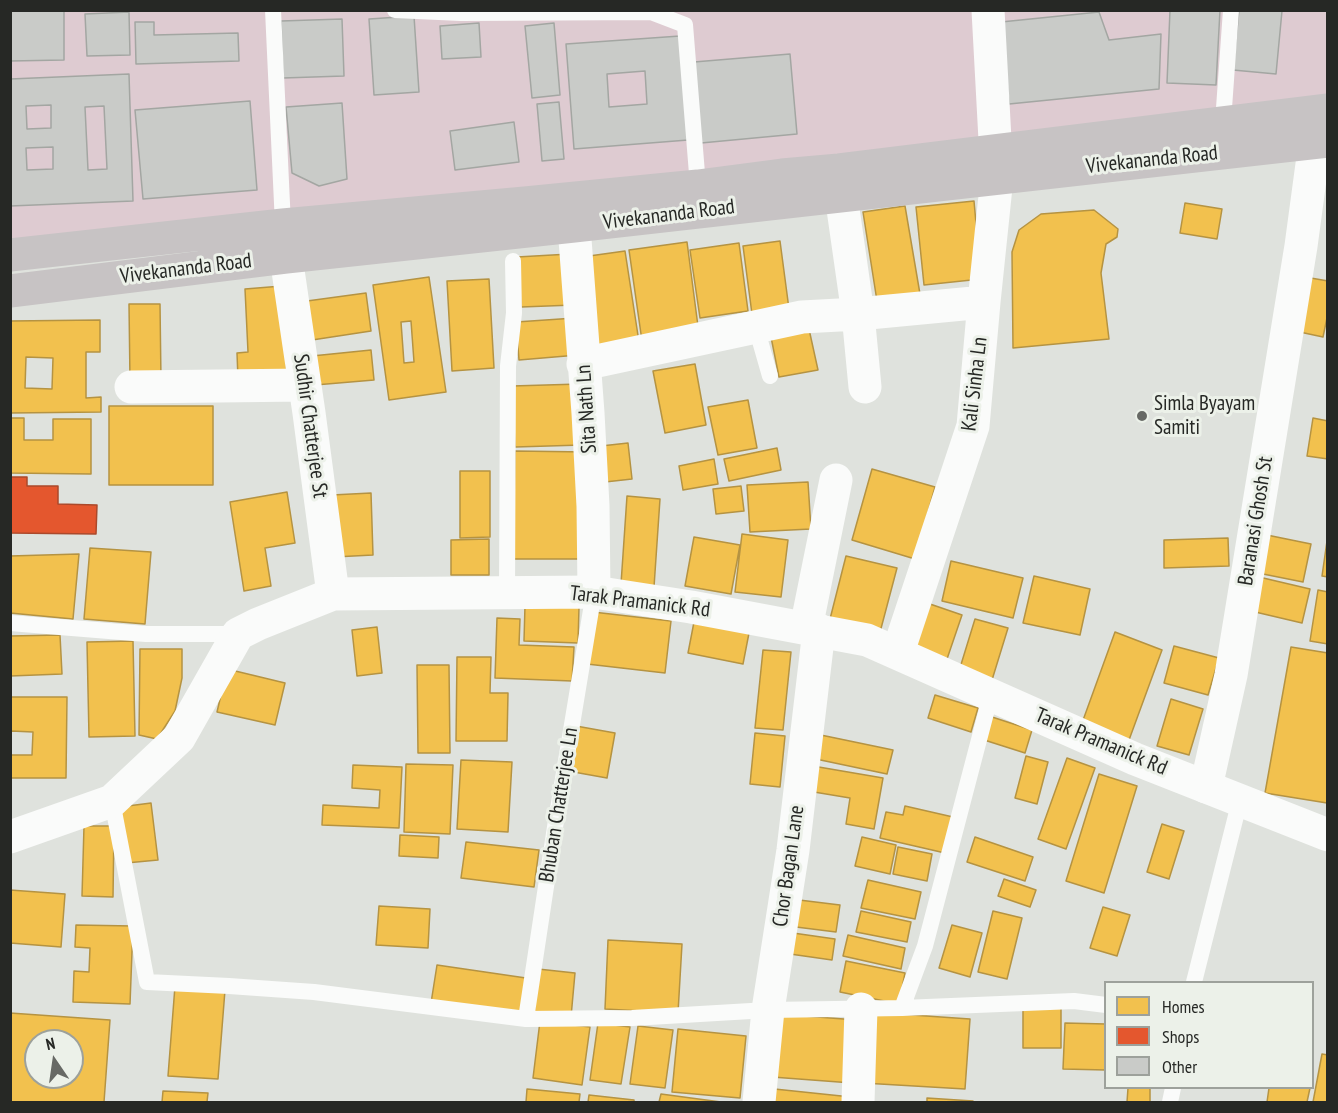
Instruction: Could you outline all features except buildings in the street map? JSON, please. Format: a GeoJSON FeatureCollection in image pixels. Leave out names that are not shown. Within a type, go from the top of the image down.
{"type":"FeatureCollection","features":[{"type":"Feature","properties":{"kind":"main road","name":"Vivekananda Road"},"geometry":{"type":"LineString","coordinates":[[10,291],[286,257],[841,195],[1223,122],[1322,126]]}},
{"type":"Feature","properties":{"kind":"main road","name":"Vivekananda Road"},"geometry":{"type":"LineString","coordinates":[[10,255],[283,225],[698,186],[782,175],[839,170],[997,164],[1322,126]]}},
{"type":"Feature","properties":{"kind":"street","name":"Kali Sinha Ln"},"geometry":{"type":"LineString","coordinates":[[898,652],[973,426],[997,164],[988,10]]}},
{"type":"Feature","properties":{"kind":"street","name":"Baranasi Ghosh St"},"geometry":{"type":"LineString","coordinates":[[1206,787],[1231,675],[1314,248],[1322,126]]}},
{"type":"Feature","properties":{"kind":"street"},"geometry":{"type":"LineString","coordinates":[[841,195],[858,314],[865,387]]}},
{"type":"Feature","properties":{"kind":"street","name":"Sita Nath Ln"},"geometry":{"type":"LineString","coordinates":[[574,226],[593,506],[594,592]]}},
{"type":"Feature","properties":{"kind":"street","name":"Sudhir Chatterjee St"},"geometry":{"type":"LineString","coordinates":[[286,257],[333,594]]}},
{"type":"Feature","properties":{"kind":"street"},"geometry":{"type":"LineString","coordinates":[[583,364],[802,317],[984,302]]}},
{"type":"Feature","properties":{"kind":"street"},"geometry":{"type":"LineString","coordinates":[[131,387],[305,385]]}},
{"type":"Feature","properties":{"kind":"street","name":"Chor Bagan Lane"},"geometry":{"type":"LineString","coordinates":[[759,1102],[768,1010],[793,850],[813,629],[836,480]]}},
{"type":"Feature","properties":{"kind":"street","name":"Tarak Pramanick Rd"},"geometry":{"type":"LineString","coordinates":[[238,633],[333,594],[594,592],[654,600],[813,629],[867,639],[1134,759],[1328,834]]}},
{"type":"Feature","properties":{"kind":"street"},"geometry":{"type":"LineString","coordinates":[[10,837],[112,801],[179,738],[238,633]]}},
{"type":"Feature","properties":{"kind":"street"},"geometry":{"type":"LineString","coordinates":[[858,1102],[861,1009]]}},
{"type":"Feature","properties":{"kind":"lane"},"geometry":{"type":"LineString","coordinates":[[273,10],[283,225]]}},
{"type":"Feature","properties":{"kind":"lane"},"geometry":{"type":"LineString","coordinates":[[395,10],[461,13],[651,11],[685,25],[698,186]]}},
{"type":"Feature","properties":{"kind":"lane"},"geometry":{"type":"LineString","coordinates":[[1223,122],[1231,10]]}},
{"type":"Feature","properties":{"kind":"lane"},"geometry":{"type":"LineString","coordinates":[[507,593],[508,366],[514,313],[513,261]]}},
{"type":"Feature","properties":{"kind":"lane"},"geometry":{"type":"LineString","coordinates":[[756,327],[770,376]]}},
{"type":"Feature","properties":{"kind":"lane","name":"Bhuban Chatterjee Ln"},"geometry":{"type":"LineString","coordinates":[[526,1019],[594,592]]}},
{"type":"Feature","properties":{"kind":"lane"},"geometry":{"type":"LineString","coordinates":[[10,623],[146,634],[238,633]]}},
{"type":"Feature","properties":{"kind":"lane"},"geometry":{"type":"LineString","coordinates":[[902,1008],[925,946],[991,694]]}},
{"type":"Feature","properties":{"kind":"lane"},"geometry":{"type":"LineString","coordinates":[[1194,981],[1240,800]]}},
{"type":"Feature","properties":{"kind":"lane"},"geometry":{"type":"LineString","coordinates":[[112,801],[147,982],[314,992],[526,1019],[632,1018],[768,1010],[902,1008],[1074,1001],[1104,1005]]}},
{"type":"Feature","properties":{"kind":"shaded area"},"geometry":{"type":"Polygon","coordinates":[[[11,11],[1327,11],[1327,107],[11,239],[11,11]]]}},
{"type":"Feature","properties":{"kind":"place","name":"Simla Byayam Samiti"},"geometry":{"type":"Point","coordinates":[1142,416]}}]}
